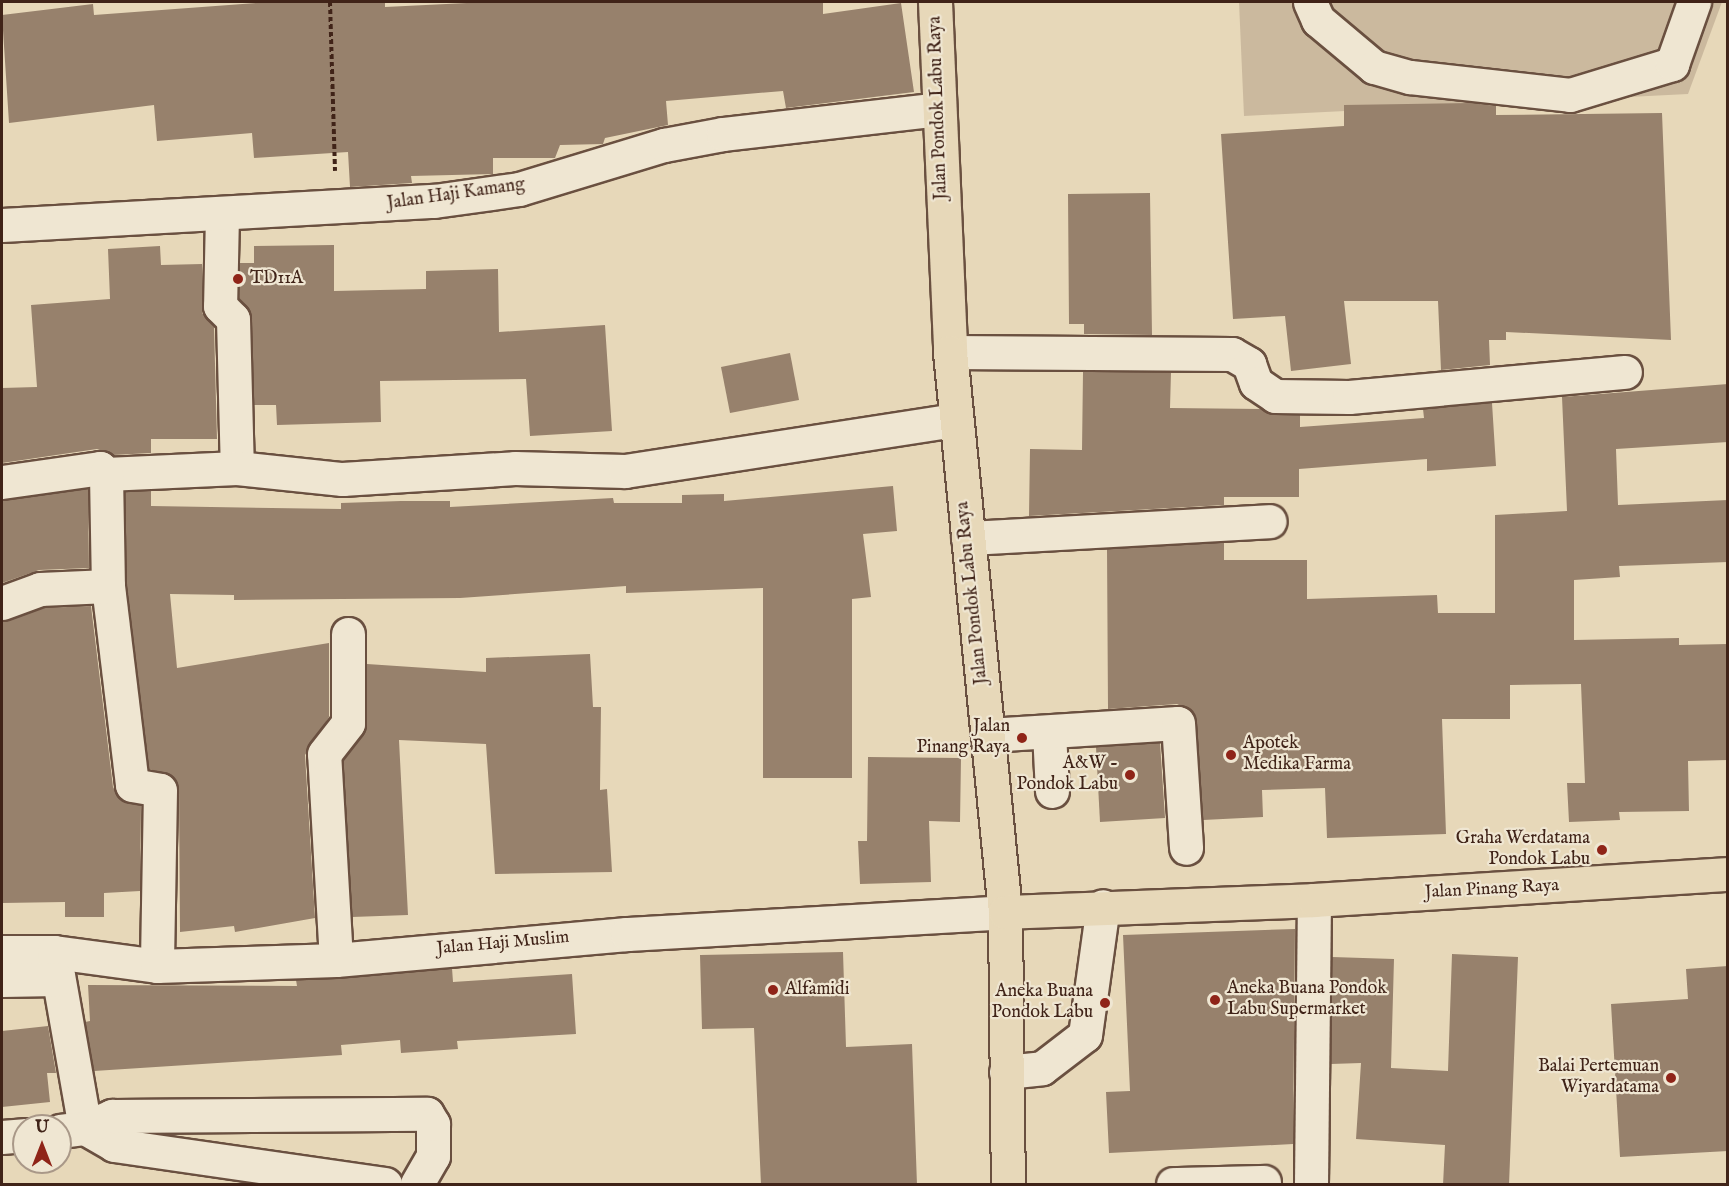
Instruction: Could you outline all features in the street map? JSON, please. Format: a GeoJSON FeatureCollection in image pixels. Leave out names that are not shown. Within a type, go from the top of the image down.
{"type":"FeatureCollection","features":[{"type":"Feature","properties":{"kind":"main road","name":"Jalan Pondok Labu Raya"},"geometry":{"type":"LineString","coordinates":[[935,2],[950,352],[1005,912],[1008,1185]]}},
{"type":"Feature","properties":{"kind":"main road","name":"Jalan Pinang Raya"},"geometry":{"type":"LineString","coordinates":[[1005,912],[1103,906],[1314,900],[1728,874]]}},
{"type":"Feature","properties":{"kind":"main road"},"geometry":{"type":"LineString","coordinates":[[1005,968],[1032,923],[1064,908]]}},
{"type":"Feature","properties":{"kind":"street"},"geometry":{"type":"LineString","coordinates":[[1310,2],[1318,20],[1374,67],[1410,77],[1570,95],[1672,64],[1694,2]]}},
{"type":"Feature","properties":{"kind":"street","name":"Jalan Haji Kamang"},"geometry":{"type":"LineString","coordinates":[[2,225],[337,208],[500,192],[664,144],[778,124],[938,109]]}},
{"type":"Feature","properties":{"kind":"street"},"geometry":{"type":"LineString","coordinates":[[222,214],[220,306],[232,319],[237,468]]}},
{"type":"Feature","properties":{"kind":"street"},"geometry":{"type":"LineString","coordinates":[[950,352],[1232,354],[1249,364],[1256,383],[1275,396],[1349,397],[1625,372]]}},
{"type":"Feature","properties":{"kind":"street"},"geometry":{"type":"LineString","coordinates":[[106,474],[237,468],[342,479],[515,468],[625,471],[956,420]]}},
{"type":"Feature","properties":{"kind":"street"},"geometry":{"type":"LineString","coordinates":[[2,482],[100,468],[106,474],[108,586],[132,785],[160,790],[157,966]]}},
{"type":"Feature","properties":{"kind":"street"},"geometry":{"type":"LineString","coordinates":[[968,538],[1270,521]]}},
{"type":"Feature","properties":{"kind":"street"},"geometry":{"type":"LineString","coordinates":[[2,603],[40,589],[108,586]]}},
{"type":"Feature","properties":{"kind":"street"},"geometry":{"type":"LineString","coordinates":[[336,960],[324,754],[348,723],[348,634]]}},
{"type":"Feature","properties":{"kind":"street"},"geometry":{"type":"LineString","coordinates":[[988,735],[1178,723],[1186,848]]}},
{"type":"Feature","properties":{"kind":"street"},"geometry":{"type":"LineString","coordinates":[[1049,732],[1052,791]]}},
{"type":"Feature","properties":{"kind":"street"},"geometry":{"type":"LineString","coordinates":[[1311,1185],[1314,900]]}},
{"type":"Feature","properties":{"kind":"street"},"geometry":{"type":"LineString","coordinates":[[1006,1072],[1042,1068],[1085,1035],[1103,906]]}},
{"type":"Feature","properties":{"kind":"street","name":"Jalan Haji Muslim"},"geometry":{"type":"LineString","coordinates":[[2,952],[55,966],[157,966],[336,960],[627,934],[1005,912]]}},
{"type":"Feature","properties":{"kind":"street"},"geometry":{"type":"LineString","coordinates":[[2,980],[55,966],[70,1114]]}},
{"type":"Feature","properties":{"kind":"street"},"geometry":{"type":"LineString","coordinates":[[72,1130],[112,1116],[421,1113],[433,1124],[433,1156],[417,1185]]}},
{"type":"Feature","properties":{"kind":"street"},"geometry":{"type":"LineString","coordinates":[[72,1130],[114,1145],[385,1185]]}},
{"type":"Feature","properties":{"kind":"street"},"geometry":{"type":"LineString","coordinates":[[1173,1185],[1263,1182]]}},
{"type":"Feature","properties":{"kind":"path"},"geometry":{"type":"LineString","coordinates":[[330,2],[337,208]]}},
{"type":"Feature","properties":{"kind":"shaded area"},"geometry":{"type":"Polygon","coordinates":[[[1239,2],[1722,2],[1688,94],[1244,116],[1239,2]]]}},
{"type":"Feature","properties":{"kind":"building"},"geometry":{"type":"Polygon","coordinates":[[[269,2],[385,2],[385,7],[487,2],[823,2],[823,14],[901,3],[914,92],[786,108],[783,91],[666,101],[668,125],[605,138],[603,144],[560,145],[555,158],[493,158],[493,174],[411,176],[412,183],[350,187],[348,152],[254,158],[252,133],[157,141],[154,105],[9,123],[2,15],[93,4],[94,15],[269,2]]]}},
{"type":"Feature","properties":{"kind":"building"},"geometry":{"type":"Polygon","coordinates":[[[1471,103],[1496,106],[1496,115],[1662,113],[1671,340],[1506,332],[1506,340],[1489,340],[1490,365],[1441,370],[1438,301],[1344,301],[1351,364],[1291,371],[1285,316],[1233,319],[1221,134],[1344,126],[1344,105],[1471,103]]]}},
{"type":"Feature","properties":{"kind":"building"},"geometry":{"type":"Polygon","coordinates":[[[1150,193],[1152,335],[1084,334],[1084,324],[1069,324],[1068,194],[1150,193]]]}},
{"type":"Feature","properties":{"kind":"building"},"geometry":{"type":"Polygon","coordinates":[[[334,245],[334,291],[426,289],[426,271],[498,269],[499,332],[605,325],[612,431],[530,436],[526,379],[380,381],[381,422],[277,425],[276,405],[254,405],[252,318],[239,298],[240,263],[254,263],[254,246],[334,245]]]}},
{"type":"Feature","properties":{"kind":"building"},"geometry":{"type":"Polygon","coordinates":[[[160,246],[161,265],[202,264],[202,313],[214,327],[217,439],[151,439],[151,453],[113,455],[97,449],[2,463],[2,388],[37,387],[31,305],[110,299],[108,249],[160,246]]]}},
{"type":"Feature","properties":{"kind":"building"},"geometry":{"type":"Polygon","coordinates":[[[790,353],[799,400],[730,413],[721,367],[790,353]]]}},
{"type":"Feature","properties":{"kind":"building"},"geometry":{"type":"Polygon","coordinates":[[[1083,372],[1171,372],[1170,408],[1261,409],[1300,415],[1300,427],[1424,418],[1423,409],[1492,403],[1496,466],[1427,471],[1427,459],[1299,469],[1299,497],[1224,497],[1224,505],[1029,516],[1030,449],[1082,450],[1083,372]]]}},
{"type":"Feature","properties":{"kind":"building"},"geometry":{"type":"Polygon","coordinates":[[[1728,384],[1728,442],[1616,449],[1618,505],[1728,500],[1728,562],[1619,566],[1620,577],[1574,580],[1574,640],[1679,638],[1679,645],[1728,644],[1728,760],[1688,761],[1689,811],[1619,812],[1620,820],[1569,822],[1567,783],[1585,783],[1581,684],[1510,685],[1510,719],[1442,719],[1446,834],[1327,838],[1325,788],[1262,790],[1263,817],[1203,820],[1193,712],[1177,704],[1108,709],[1107,549],[1224,542],[1224,560],[1307,560],[1307,599],[1437,595],[1438,613],[1495,613],[1495,515],[1567,511],[1562,397],[1728,384]]]}},
{"type":"Feature","properties":{"kind":"building"},"geometry":{"type":"Polygon","coordinates":[[[893,486],[897,531],[863,534],[871,597],[852,599],[852,778],[763,778],[763,588],[626,593],[626,586],[460,598],[234,600],[234,595],[170,594],[177,668],[329,643],[329,717],[305,755],[315,918],[235,932],[234,926],[180,932],[179,790],[171,775],[149,769],[127,585],[125,492],[151,491],[151,506],[341,509],[341,503],[401,501],[450,501],[450,507],[613,498],[614,503],[682,503],[682,495],[724,494],[724,501],[893,486]]]}},
{"type":"Feature","properties":{"kind":"building"},"geometry":{"type":"Polygon","coordinates":[[[88,489],[89,568],[39,570],[2,583],[2,500],[88,489]]]}},
{"type":"Feature","properties":{"kind":"building"},"geometry":{"type":"Polygon","coordinates":[[[91,606],[113,787],[119,798],[141,806],[140,891],[104,893],[104,917],[65,917],[65,902],[2,903],[2,621],[44,608],[91,606]]]}},
{"type":"Feature","properties":{"kind":"building"},"geometry":{"type":"Polygon","coordinates":[[[590,654],[593,707],[601,707],[600,790],[607,789],[612,872],[495,874],[486,744],[399,740],[408,915],[352,917],[343,760],[367,724],[367,664],[486,672],[486,658],[590,654]]]}},
{"type":"Feature","properties":{"kind":"building","name":"A&W - Pondok Labu"},"geometry":{"type":"Polygon","coordinates":[[[1160,743],[1165,818],[1100,822],[1096,747],[1160,743]]]}},
{"type":"Feature","properties":{"kind":"building"},"geometry":{"type":"Polygon","coordinates":[[[868,757],[961,758],[960,822],[929,821],[931,882],[860,884],[858,841],[867,841],[868,757]]]}},
{"type":"Feature","properties":{"kind":"building","name":"Aneka Buana Pondok Labu Supermarket"},"geometry":{"type":"Polygon","coordinates":[[[1295,929],[1293,1144],[1109,1153],[1106,1092],[1130,1091],[1123,935],[1295,929]]]}},
{"type":"Feature","properties":{"kind":"building"},"geometry":{"type":"Polygon","coordinates":[[[843,952],[846,1047],[912,1044],[917,1185],[761,1185],[754,1028],[702,1029],[700,955],[843,952]]]}},
{"type":"Feature","properties":{"kind":"building"},"geometry":{"type":"Polygon","coordinates":[[[1452,954],[1518,957],[1509,1185],[1443,1185],[1445,1145],[1356,1139],[1361,1063],[1331,1064],[1332,957],[1394,959],[1391,1068],[1448,1071],[1452,954]]]}},
{"type":"Feature","properties":{"kind":"building","name":"Balai Pertemuan Wiyardatama"},"geometry":{"type":"Polygon","coordinates":[[[1728,966],[1728,1151],[1620,1157],[1611,1004],[1688,999],[1686,969],[1728,966]]]}},
{"type":"Feature","properties":{"kind":"building"},"geometry":{"type":"Polygon","coordinates":[[[452,968],[453,982],[572,974],[576,1034],[457,1041],[458,1049],[401,1053],[400,1040],[341,1045],[342,1055],[94,1071],[85,1022],[90,1021],[88,985],[297,986],[296,980],[452,968]]]}},
{"type":"Feature","properties":{"kind":"building"},"geometry":{"type":"Polygon","coordinates":[[[48,1026],[56,1073],[47,1073],[50,1102],[2,1107],[2,1031],[48,1026]]]}},
{"type":"Feature","properties":{"kind":"place","name":"TD11A"},"geometry":{"type":"Point","coordinates":[238,279]}},
{"type":"Feature","properties":{"kind":"place","name":"Jalan Pinang Raya"},"geometry":{"type":"Point","coordinates":[1022,738]}},
{"type":"Feature","properties":{"kind":"place","name":"Apotek Medika Farma"},"geometry":{"type":"Point","coordinates":[1231,755]}},
{"type":"Feature","properties":{"kind":"place","name":"A&W - Pondok Labu"},"geometry":{"type":"Point","coordinates":[1130,775]}},
{"type":"Feature","properties":{"kind":"place","name":"Graha Werdatama Pondok Labu"},"geometry":{"type":"Point","coordinates":[1602,850]}},
{"type":"Feature","properties":{"kind":"place","name":"Alfamidi"},"geometry":{"type":"Point","coordinates":[773,990]}},
{"type":"Feature","properties":{"kind":"place","name":"Aneka Buana Pondok Labu Supermarket"},"geometry":{"type":"Point","coordinates":[1215,1000]}},
{"type":"Feature","properties":{"kind":"place","name":"Aneka Buana Pondok Labu"},"geometry":{"type":"Point","coordinates":[1105,1003]}},
{"type":"Feature","properties":{"kind":"place","name":"Balai Pertemuan Wiyardatama"},"geometry":{"type":"Point","coordinates":[1671,1078]}}]}
